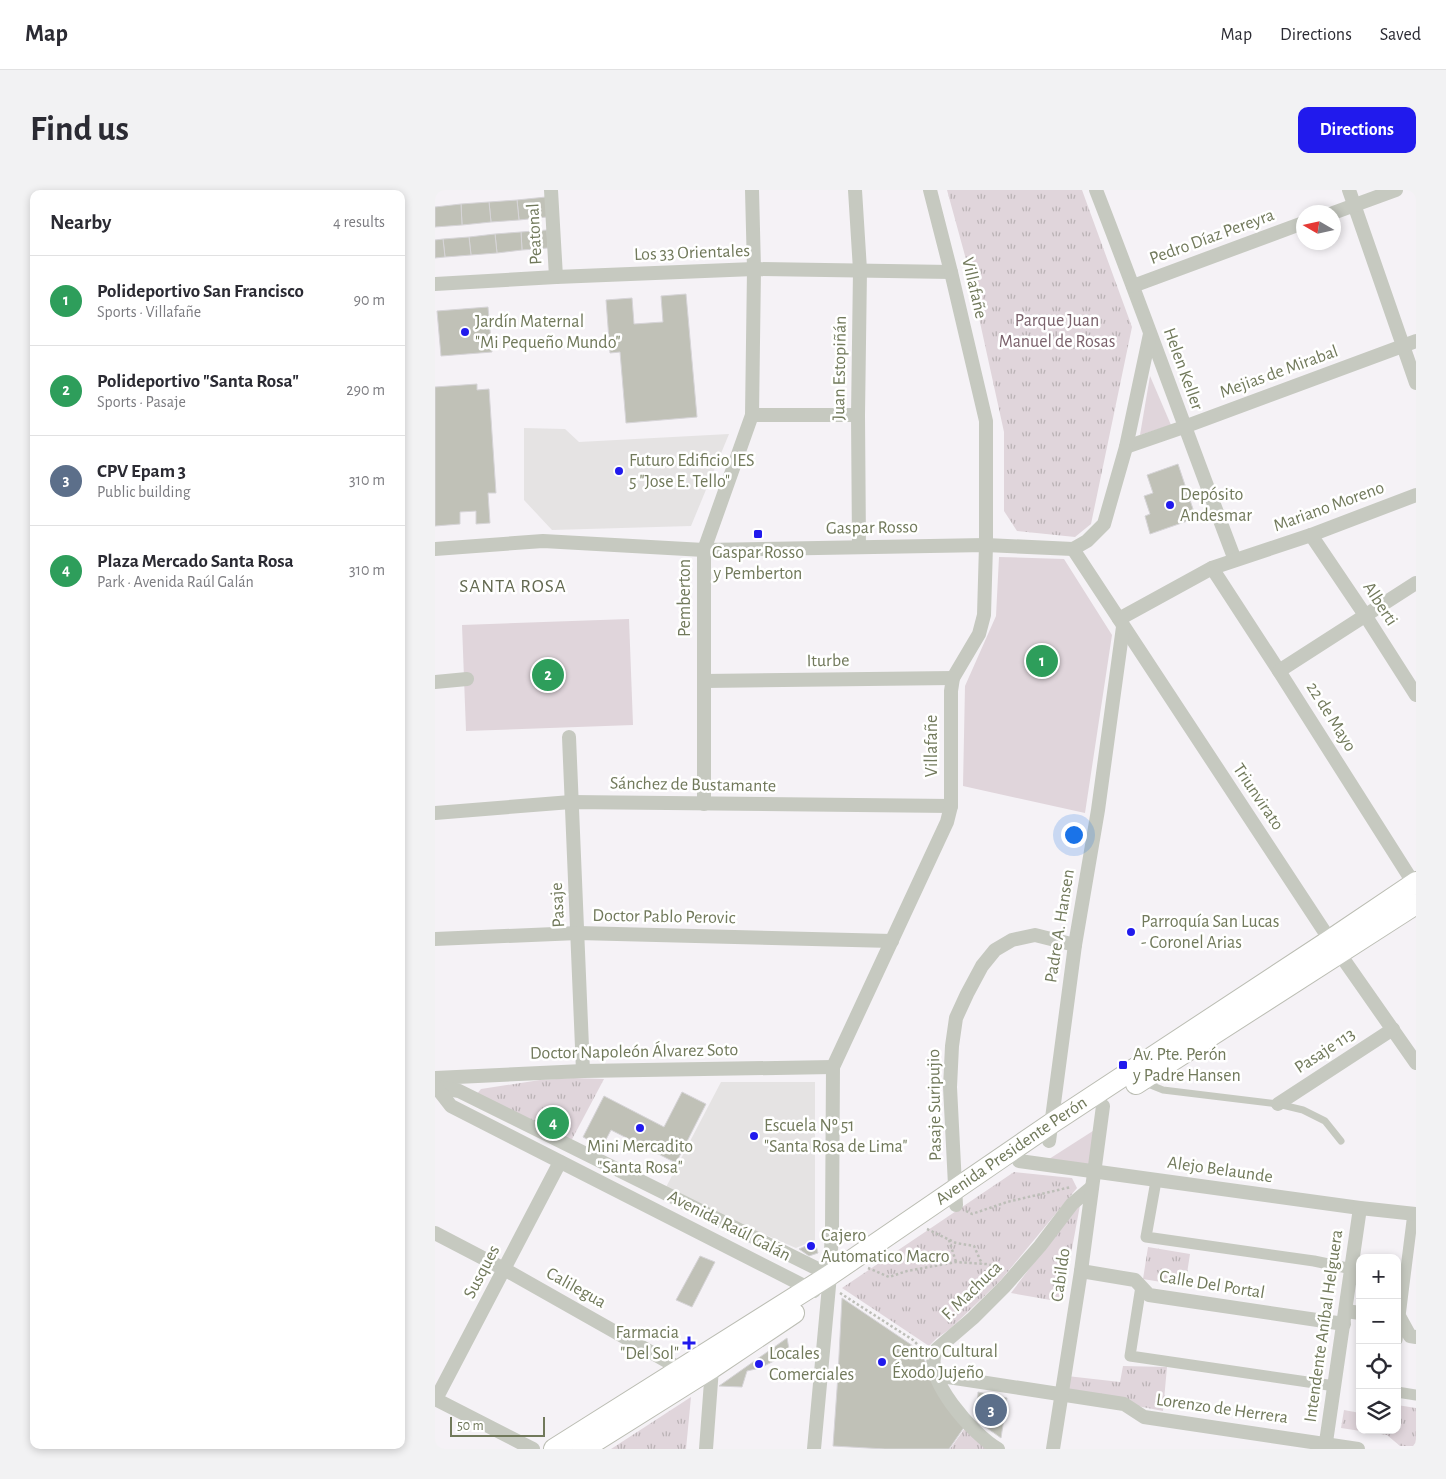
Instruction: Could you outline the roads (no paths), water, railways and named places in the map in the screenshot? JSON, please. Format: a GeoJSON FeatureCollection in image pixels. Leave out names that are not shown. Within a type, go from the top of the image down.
{"type":"FeatureCollection","features":[{"type":"Feature","properties":{"kind":"main road","name":"Avenida Presidente Perón"},"geometry":{"type":"LineString","coordinates":[[554,1449],[696,1371],[822,1287],[865,1266],[923,1227],[955,1198],[1019,1161],[1050,1132],[1103,1106],[1335,947],[1415,884]]}},
{"type":"Feature","properties":{"kind":"main road","name":"Avenida Presidente Perón"},"geometry":{"type":"LineString","coordinates":[[583,1449],[1050,1132],[1335,947],[1416,904]]}},
{"type":"Feature","properties":{"kind":"street","name":"Peatonal"},"geometry":{"type":"LineString","coordinates":[[551,190],[557,277]]}},
{"type":"Feature","properties":{"kind":"street","name":"Pemberton"},"geometry":{"type":"LineString","coordinates":[[704,804],[704,550],[753,415],[754,269],[752,190]]}},
{"type":"Feature","properties":{"kind":"street","name":"Juan Estopiñán"},"geometry":{"type":"LineString","coordinates":[[855,190],[860,270],[859,547]]}},
{"type":"Feature","properties":{"kind":"street","name":"Villafañe"},"geometry":{"type":"LineString","coordinates":[[814,1449],[822,1287],[832,1228],[833,1067],[947,822],[951,806],[951,691],[953,678],[979,634],[984,615],[986,421],[930,190]]}},
{"type":"Feature","properties":{"kind":"street","name":"Helen Keller"},"geometry":{"type":"LineString","coordinates":[[1096,190],[1235,560]]}},
{"type":"Feature","properties":{"kind":"street"},"geometry":{"type":"LineString","coordinates":[[1349,190],[1410,344],[1416,382]]}},
{"type":"Feature","properties":{"kind":"street"},"geometry":{"type":"LineString","coordinates":[[1341,209],[1396,190]]}},
{"type":"Feature","properties":{"kind":"street","name":"Pedro Díaz Pereyra"},"geometry":{"type":"LineString","coordinates":[[1133,286],[1296,227]]}},
{"type":"Feature","properties":{"kind":"street","name":"Los 33 Orientales"},"geometry":{"type":"LineString","coordinates":[[435,284],[754,269],[951,272]]}},
{"type":"Feature","properties":{"kind":"street"},"geometry":{"type":"LineString","coordinates":[[1073,549],[1087,541],[1104,524],[1125,446],[1150,334]]}},
{"type":"Feature","properties":{"kind":"street","name":"Mejias de Mirabal"},"geometry":{"type":"LineString","coordinates":[[1125,446],[1184,427],[1410,344]]}},
{"type":"Feature","properties":{"kind":"street"},"geometry":{"type":"LineString","coordinates":[[753,415],[858,415]]}},
{"type":"Feature","properties":{"kind":"street","name":"Mariano Moreno"},"geometry":{"type":"LineString","coordinates":[[1121,623],[1212,568],[1311,535],[1416,494]]}},
{"type":"Feature","properties":{"kind":"street","name":"Alberti"},"geometry":{"type":"LineString","coordinates":[[1311,535],[1416,695]]}},
{"type":"Feature","properties":{"kind":"street","name":"Gaspar Rosso"},"geometry":{"type":"LineString","coordinates":[[435,549],[543,541],[704,550],[985,545],[1073,549]]}},
{"type":"Feature","properties":{"kind":"street","name":"Triunvirato"},"geometry":{"type":"LineString","coordinates":[[1073,549],[1335,947],[1416,1063]]}},
{"type":"Feature","properties":{"kind":"street","name":"22 de Mayo"},"geometry":{"type":"LineString","coordinates":[[1212,568],[1415,884]]}},
{"type":"Feature","properties":{"kind":"street"},"geometry":{"type":"LineString","coordinates":[[1279,671],[1416,583]]}},
{"type":"Feature","properties":{"kind":"street","name":"Padre A. Hansen"},"geometry":{"type":"LineString","coordinates":[[1050,1132],[1075,945],[1098,810],[1121,623]]}},
{"type":"Feature","properties":{"kind":"street","name":"Iturbe"},"geometry":{"type":"LineString","coordinates":[[704,681],[953,678]]}},
{"type":"Feature","properties":{"kind":"street"},"geometry":{"type":"LineString","coordinates":[[435,682],[467,679]]}},
{"type":"Feature","properties":{"kind":"street","name":"Pasaje"},"geometry":{"type":"LineString","coordinates":[[569,737],[583,1071]]}},
{"type":"Feature","properties":{"kind":"street","name":"Sánchez de Bustamante"},"geometry":{"type":"LineString","coordinates":[[435,813],[571,802],[951,806]]}},
{"type":"Feature","properties":{"kind":"street","name":"Doctor Pablo Perovic"},"geometry":{"type":"LineString","coordinates":[[435,939],[578,934],[892,941]]}},
{"type":"Feature","properties":{"kind":"street","name":"Pasaje Suripujio"},"geometry":{"type":"LineString","coordinates":[[955,1198],[950,1087],[952,1046],[956,1018],[967,994],[982,966],[995,950],[1012,940],[1035,935],[1075,945]]}},
{"type":"Feature","properties":{"kind":"street","name":"Pasaje 113"},"geometry":{"type":"LineString","coordinates":[[1278,1104],[1393,1029]]}},
{"type":"Feature","properties":{"kind":"street","name":"Doctor Napoleón Álvarez Soto"},"geometry":{"type":"LineString","coordinates":[[436,1085],[583,1071],[833,1067]]}},
{"type":"Feature","properties":{"kind":"street","name":"Avenida Raúl Galán"},"geometry":{"type":"LineString","coordinates":[[436,1085],[459,1091],[822,1287]]}},
{"type":"Feature","properties":{"kind":"street","name":"Avenida Raúl Galán"},"geometry":{"type":"LineString","coordinates":[[436,1085],[451,1106],[560,1162],[822,1287]]}},
{"type":"Feature","properties":{"kind":"street","name":"Cabildo"},"geometry":{"type":"LineString","coordinates":[[1053,1449],[1081,1272],[1103,1106]]}},
{"type":"Feature","properties":{"kind":"street","name":"Alejo Belaunde"},"geometry":{"type":"LineString","coordinates":[[1019,1161],[1155,1181],[1415,1214]]}},
{"type":"Feature","properties":{"kind":"street","name":"Susques"},"geometry":{"type":"LineString","coordinates":[[435,1399],[560,1162]]}},
{"type":"Feature","properties":{"kind":"street"},"geometry":{"type":"LineString","coordinates":[[1155,1181],[1146,1237],[1314,1261],[1352,1269]]}},
{"type":"Feature","properties":{"kind":"street","name":"F. Machuca"},"geometry":{"type":"LineString","coordinates":[[935,1375],[934,1354],[937,1349],[973,1318],[1019,1272],[1072,1204],[1092,1187]]}},
{"type":"Feature","properties":{"kind":"street","name":"Intendente Aníbal Helguera"},"geometry":{"type":"LineString","coordinates":[[1326,1446],[1361,1208]]}},
{"type":"Feature","properties":{"kind":"street"},"geometry":{"type":"LineString","coordinates":[[1401,1311],[1410,1278],[1415,1214]]}},
{"type":"Feature","properties":{"kind":"street","name":"Calilegua"},"geometry":{"type":"LineString","coordinates":[[435,1234],[696,1371]]}},
{"type":"Feature","properties":{"kind":"street","name":"Calle Del Portal"},"geometry":{"type":"LineString","coordinates":[[1081,1272],[1135,1280],[1149,1295],[1345,1317],[1356,1314]]}},
{"type":"Feature","properties":{"kind":"street"},"geometry":{"type":"LineString","coordinates":[[1141,1286],[1129,1356],[1335,1386]]}},
{"type":"Feature","properties":{"kind":"street"},"geometry":{"type":"LineString","coordinates":[[1401,1321],[1410,1336],[1416,1337]]}},
{"type":"Feature","properties":{"kind":"street"},"geometry":{"type":"LineString","coordinates":[[696,1371],[706,1449]]}},
{"type":"Feature","properties":{"kind":"street"},"geometry":{"type":"LineString","coordinates":[[935,1375],[945,1394],[963,1419],[977,1434],[998,1449]]}},
{"type":"Feature","properties":{"kind":"street","name":"Lorenzo de Herrera"},"geometry":{"type":"LineString","coordinates":[[935,1375],[1124,1404],[1144,1417],[1326,1446],[1358,1449]]}},
{"type":"Feature","properties":{"kind":"street"},"geometry":{"type":"LineString","coordinates":[[1401,1393],[1416,1395]]}},
{"type":"Feature","properties":{"kind":"street"},"geometry":{"type":"LineString","coordinates":[[435,1399],[533,1449]]}},
{"type":"Feature","properties":{"kind":"lane"},"geometry":{"type":"LineString","coordinates":[[1141,1081],[1163,1090],[1278,1104],[1303,1110],[1325,1121],[1341,1141]]}},
{"type":"Feature","properties":{"kind":"place","name":"Jardín Maternal \"Mi Pequeño Mundo\""},"geometry":{"type":"Point","coordinates":[465,332]}},
{"type":"Feature","properties":{"kind":"place","name":"Futuro Edificio IES 5 \"Jose E. Tello\""},"geometry":{"type":"Point","coordinates":[619,471]}},
{"type":"Feature","properties":{"kind":"place","name":"Depósito Andesmar"},"geometry":{"type":"Point","coordinates":[1170,505]}},
{"type":"Feature","properties":{"kind":"place","name":"Gaspar Rosso y Pemberton"},"geometry":{"type":"Point","coordinates":[758,534]}},
{"type":"Feature","properties":{"kind":"place","name":"Polideportivo San Francisco"},"geometry":{"type":"Point","coordinates":[1042,661]}},
{"type":"Feature","properties":{"kind":"place","name":"Polideportivo \"Santa Rosa\""},"geometry":{"type":"Point","coordinates":[548,675]}},
{"type":"Feature","properties":{"kind":"place","name":"Parroquía San Lucas - Coronel Arias"},"geometry":{"type":"Point","coordinates":[1131,932]}},
{"type":"Feature","properties":{"kind":"place","name":"Av. Pte. Perón y Padre Hansen"},"geometry":{"type":"Point","coordinates":[1123,1065]}},
{"type":"Feature","properties":{"kind":"place","name":"Plaza Mercado Santa Rosa"},"geometry":{"type":"Point","coordinates":[553,1123]}},
{"type":"Feature","properties":{"kind":"place","name":"Mini Mercadito \"Santa Rosa\""},"geometry":{"type":"Point","coordinates":[640,1128]}},
{"type":"Feature","properties":{"kind":"place","name":"Escuela Nº 51 \"Santa Rosa de Lima\""},"geometry":{"type":"Point","coordinates":[754,1136]}},
{"type":"Feature","properties":{"kind":"place","name":"Cajero Automatico Macro"},"geometry":{"type":"Point","coordinates":[811,1246]}},
{"type":"Feature","properties":{"kind":"place","name":"Farmacia \"Del Sol\""},"geometry":{"type":"Point","coordinates":[689,1343]}},
{"type":"Feature","properties":{"kind":"place","name":"Centro Cultural Éxodo Jujeño"},"geometry":{"type":"Point","coordinates":[882,1362]}},
{"type":"Feature","properties":{"kind":"place","name":"Locales Comerciales"},"geometry":{"type":"Point","coordinates":[759,1364]}},
{"type":"Feature","properties":{"kind":"place","name":"CPV Epam 3"},"geometry":{"type":"Point","coordinates":[991,1410]}},
{"type":"Feature","properties":{"kind":"district","name":"SANTA ROSA"},"geometry":{"type":"Point","coordinates":[513,586]}},
{"type":"Feature","properties":{"kind":"park label","name":"Parque Juan Manuel de Rosas"},"geometry":{"type":"Point","coordinates":[1057,331]}}]}
